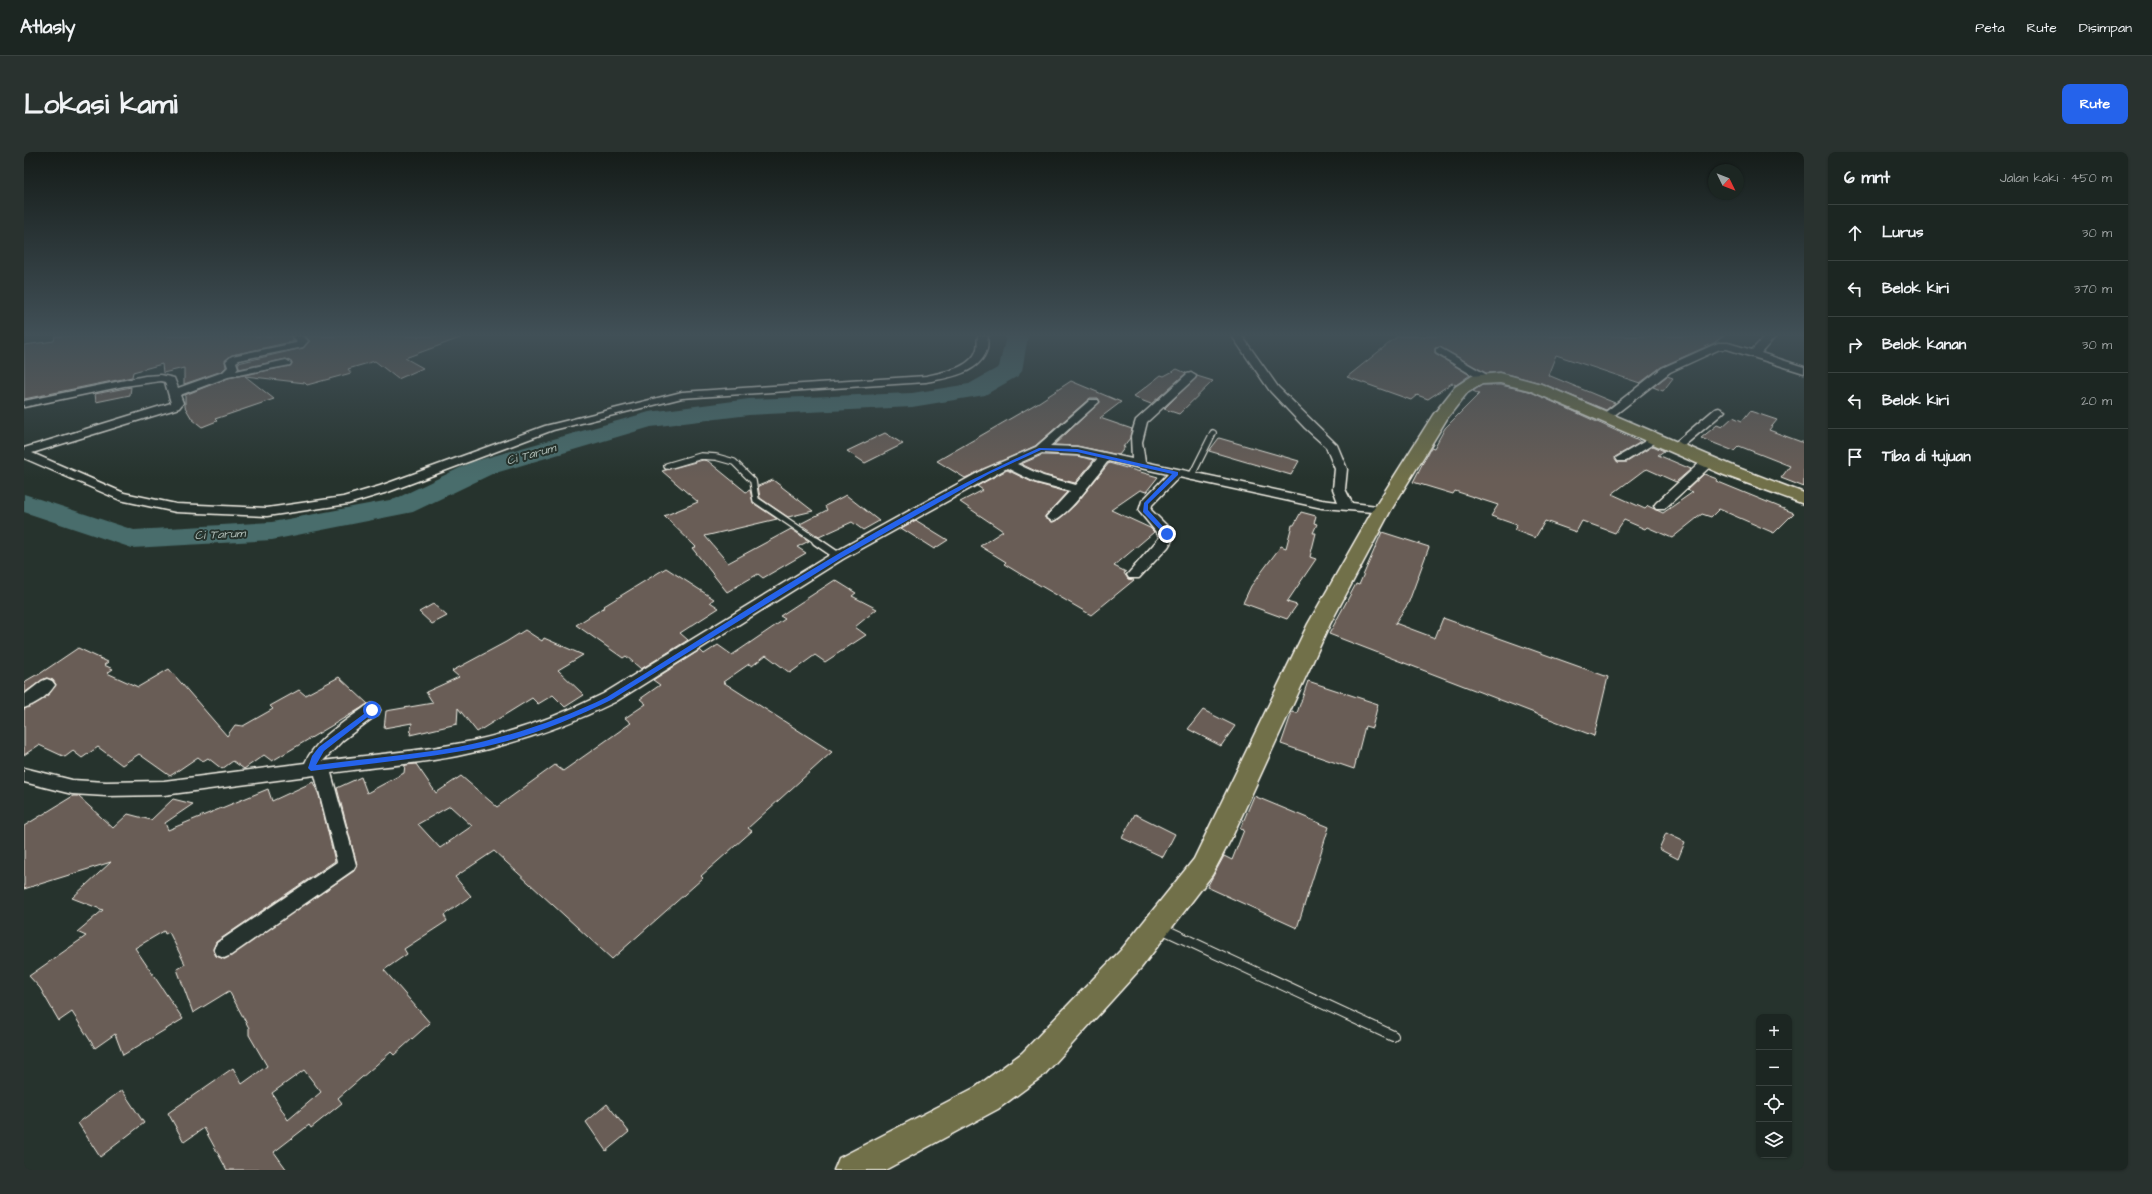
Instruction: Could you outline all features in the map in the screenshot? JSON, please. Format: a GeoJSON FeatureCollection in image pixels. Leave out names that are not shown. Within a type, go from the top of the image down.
{"type":"FeatureCollection","features":[{"type":"Feature","properties":{"kind":"main road"},"geometry":{"type":"LineString","coordinates":[[851,1170],[987,1098],[1033,1064],[1131,959],[1157,926],[1203,867],[1319,624],[1382,510],[1441,415],[1461,390],[1469,384]]}},
{"type":"Feature","properties":{"kind":"main road"},"geometry":{"type":"LineString","coordinates":[[1523,384],[1559,397],[1604,418],[1708,462],[1804,499]]}},
{"type":"Feature","properties":{"kind":"street"},"geometry":{"type":"LineString","coordinates":[[24,404],[121,384]]}},
{"type":"Feature","properties":{"kind":"street"},"geometry":{"type":"LineString","coordinates":[[24,453],[175,406],[177,403],[171,384]]}},
{"type":"Feature","properties":{"kind":"street"},"geometry":{"type":"LineString","coordinates":[[174,393],[200,384]]}},
{"type":"Feature","properties":{"kind":"street"},"geometry":{"type":"LineString","coordinates":[[24,453],[120,496],[176,508],[267,512],[344,501],[384,489],[549,428],[682,394],[842,384]]}},
{"type":"Feature","properties":{"kind":"street"},"geometry":{"type":"LineString","coordinates":[[1140,465],[1136,454],[1136,439],[1138,428],[1142,420],[1183,384]]}},
{"type":"Feature","properties":{"kind":"street"},"geometry":{"type":"LineString","coordinates":[[1270,384],[1309,426],[1332,446],[1341,469],[1339,489],[1347,507]]}},
{"type":"Feature","properties":{"kind":"street"},"geometry":{"type":"LineString","coordinates":[[1604,418],[1649,384]]}},
{"type":"Feature","properties":{"kind":"street"},"geometry":{"type":"LineString","coordinates":[[24,775],[72,788],[164,788],[457,750],[500,740],[573,716],[609,698],[838,556],[967,484],[1040,449],[1094,402]]}},
{"type":"Feature","properties":{"kind":"street"},"geometry":{"type":"LineString","coordinates":[[1675,448],[1719,411]]}},
{"type":"Feature","properties":{"kind":"street"},"geometry":{"type":"LineString","coordinates":[[1622,458],[1654,439]]}},
{"type":"Feature","properties":{"kind":"street"},"geometry":{"type":"LineString","coordinates":[[1040,449],[1077,451],[1191,477],[1322,504],[1382,510]]}},
{"type":"Feature","properties":{"kind":"street"},"geometry":{"type":"LineString","coordinates":[[1052,517],[1079,490],[1105,457]]}},
{"type":"Feature","properties":{"kind":"street"},"geometry":{"type":"LineString","coordinates":[[1660,506],[1708,462]]}},
{"type":"Feature","properties":{"kind":"street"},"geometry":{"type":"LineString","coordinates":[[1007,464],[1039,479],[1079,490]]}},
{"type":"Feature","properties":{"kind":"street"},"geometry":{"type":"LineString","coordinates":[[1134,575],[1163,544],[1167,537],[1167,534],[1145,511],[1146,504],[1176,473]]}},
{"type":"Feature","properties":{"kind":"street"},"geometry":{"type":"LineString","coordinates":[[24,702],[39,693],[46,685]]}},
{"type":"Feature","properties":{"kind":"street"},"geometry":{"type":"LineString","coordinates":[[224,949],[347,865],[316,768],[315,758],[322,749],[372,710]]}},
{"type":"Feature","properties":{"kind":"lane"},"geometry":{"type":"LineString","coordinates":[[1191,477],[1213,433]]}},
{"type":"Feature","properties":{"kind":"lane"},"geometry":{"type":"LineString","coordinates":[[667,466],[701,456],[716,457],[734,462],[753,481],[756,500],[838,556]]}},
{"type":"Feature","properties":{"kind":"lane"},"geometry":{"type":"LineString","coordinates":[[1157,926],[1393,1036]]}},
{"type":"Feature","properties":{"kind":"building"},"geometry":{"type":"Polygon","coordinates":[[[24,384],[100,384],[24,399],[24,384]]]}},
{"type":"Feature","properties":{"kind":"building"},"geometry":{"type":"Polygon","coordinates":[[[214,384],[254,384],[274,399],[215,419],[217,421],[202,427],[192,419],[185,407],[185,395],[214,384]]]}},
{"type":"Feature","properties":{"kind":"building"},"geometry":{"type":"Polygon","coordinates":[[[1067,384],[1077,384],[1121,402],[1100,418],[1132,429],[1130,438],[1119,455],[1077,446],[1054,445],[1100,402],[1098,398],[1090,398],[1035,446],[965,478],[937,461],[1039,402],[1067,384]]]}},
{"type":"Feature","properties":{"kind":"building"},"geometry":{"type":"Polygon","coordinates":[[[1150,384],[1174,384],[1151,404],[1133,397],[1150,384]]]}},
{"type":"Feature","properties":{"kind":"building"},"geometry":{"type":"Polygon","coordinates":[[[1189,384],[1210,384],[1179,414],[1164,409],[1189,384]]]}},
{"type":"Feature","properties":{"kind":"building"},"geometry":{"type":"Polygon","coordinates":[[[1365,384],[1451,384],[1428,399],[1417,395],[1411,400],[1365,384]]]}},
{"type":"Feature","properties":{"kind":"building"},"geometry":{"type":"Polygon","coordinates":[[[1542,384],[1568,384],[1615,403],[1606,410],[1542,384]]]}},
{"type":"Feature","properties":{"kind":"building"},"geometry":{"type":"Polygon","coordinates":[[[1657,384],[1669,384],[1663,391],[1653,387],[1657,384]]]}},
{"type":"Feature","properties":{"kind":"building"},"geometry":{"type":"Polygon","coordinates":[[[1482,385],[1500,385],[1529,391],[1641,442],[1615,457],[1618,462],[1627,462],[1653,446],[1664,451],[1658,455],[1691,469],[1676,482],[1647,469],[1612,494],[1645,509],[1648,506],[1663,513],[1693,492],[1687,490],[1704,474],[1717,479],[1716,481],[1794,513],[1774,533],[1719,509],[1711,517],[1702,514],[1672,538],[1647,527],[1645,529],[1624,520],[1615,533],[1582,521],[1576,532],[1545,521],[1535,538],[1514,530],[1517,525],[1491,516],[1498,505],[1455,491],[1453,494],[1413,482],[1431,447],[1434,448],[1445,428],[1479,394],[1473,391],[1482,385]]]}},
{"type":"Feature","properties":{"kind":"building"},"geometry":{"type":"Polygon","coordinates":[[[131,387],[130,395],[96,402],[95,394],[131,387]]]}},
{"type":"Feature","properties":{"kind":"building"},"geometry":{"type":"Polygon","coordinates":[[[1750,411],[1777,420],[1769,430],[1804,443],[1804,487],[1781,478],[1790,466],[1739,446],[1734,451],[1701,438],[1717,425],[1722,427],[1733,417],[1742,421],[1750,411]]]}},
{"type":"Feature","properties":{"kind":"building"},"geometry":{"type":"Polygon","coordinates":[[[885,433],[903,444],[865,463],[847,451],[885,433]]]}},
{"type":"Feature","properties":{"kind":"building"},"geometry":{"type":"Polygon","coordinates":[[[1219,438],[1299,461],[1291,475],[1209,451],[1219,438]]]}},
{"type":"Feature","properties":{"kind":"building"},"geometry":{"type":"Polygon","coordinates":[[[1042,455],[1077,456],[1094,460],[1075,483],[1044,475],[1021,464],[1042,455]]]}},
{"type":"Feature","properties":{"kind":"building"},"geometry":{"type":"Polygon","coordinates":[[[703,460],[708,461],[746,492],[750,490],[753,503],[777,519],[705,536],[728,563],[791,529],[809,541],[797,547],[806,553],[763,578],[758,574],[727,592],[692,548],[696,547],[664,516],[698,502],[662,471],[703,460]]]}},
{"type":"Feature","properties":{"kind":"building"},"geometry":{"type":"Polygon","coordinates":[[[1109,463],[1158,477],[1146,492],[1140,490],[1111,510],[1150,528],[1154,532],[1114,566],[1126,572],[1124,573],[1128,579],[1134,580],[1091,615],[1004,564],[1006,562],[980,546],[1003,531],[960,502],[983,490],[977,486],[1007,470],[1034,483],[1067,492],[1045,516],[1045,518],[1053,522],[1059,519],[1075,505],[1109,463]]]}},
{"type":"Feature","properties":{"kind":"building"},"geometry":{"type":"Polygon","coordinates":[[[773,480],[813,511],[788,517],[760,498],[758,486],[773,480]]]}},
{"type":"Feature","properties":{"kind":"building"},"geometry":{"type":"Polygon","coordinates":[[[846,495],[879,521],[863,530],[852,522],[819,537],[800,524],[827,510],[825,506],[846,495]]]}},
{"type":"Feature","properties":{"kind":"building"},"geometry":{"type":"Polygon","coordinates":[[[1301,512],[1316,516],[1314,523],[1317,524],[1313,533],[1316,533],[1310,557],[1316,559],[1287,602],[1297,605],[1287,619],[1243,603],[1251,586],[1281,546],[1286,548],[1292,525],[1294,525],[1301,512]]]}},
{"type":"Feature","properties":{"kind":"building"},"geometry":{"type":"Polygon","coordinates":[[[916,520],[948,540],[934,549],[901,528],[916,520]]]}},
{"type":"Feature","properties":{"kind":"building"},"geometry":{"type":"Polygon","coordinates":[[[1382,532],[1429,547],[1408,604],[1395,623],[1435,638],[1443,618],[1608,677],[1594,736],[1329,634],[1356,584],[1359,585],[1382,532]]]}},
{"type":"Feature","properties":{"kind":"building"},"geometry":{"type":"Polygon","coordinates":[[[666,568],[714,599],[710,602],[719,608],[680,633],[688,640],[641,669],[626,656],[623,658],[576,625],[605,607],[604,606],[666,568]]]}},
{"type":"Feature","properties":{"kind":"building"},"geometry":{"type":"Polygon","coordinates":[[[835,580],[856,593],[852,596],[877,609],[855,627],[866,635],[825,662],[815,655],[790,673],[766,655],[752,666],[749,664],[723,682],[832,752],[748,828],[752,831],[701,876],[703,878],[612,959],[494,851],[455,877],[471,896],[444,915],[447,921],[404,949],[407,954],[384,970],[430,1023],[394,1055],[391,1052],[338,1098],[342,1103],[311,1128],[309,1125],[274,1152],[287,1170],[227,1170],[204,1128],[184,1142],[168,1113],[233,1068],[242,1084],[267,1066],[249,1035],[249,1028],[229,991],[193,1013],[177,969],[185,964],[169,932],[165,934],[164,931],[135,948],[183,1019],[123,1055],[115,1034],[95,1048],[72,1012],[59,1021],[40,988],[29,976],[86,936],[77,932],[103,910],[72,898],[111,862],[24,889],[24,826],[73,796],[78,796],[113,828],[128,814],[151,820],[173,799],[193,804],[165,823],[168,830],[268,789],[272,801],[313,782],[319,795],[335,861],[216,942],[213,950],[216,956],[225,959],[354,871],[357,865],[337,788],[361,777],[367,793],[404,773],[405,765],[416,764],[436,793],[461,776],[497,807],[555,765],[563,771],[631,723],[625,718],[646,704],[640,699],[660,685],[653,680],[700,650],[704,654],[718,645],[732,655],[785,619],[780,616],[835,580]],[[450,806],[418,824],[440,848],[472,826],[450,806]],[[304,1070],[272,1093],[288,1120],[321,1092],[304,1070]]]}},
{"type":"Feature","properties":{"kind":"building"},"geometry":{"type":"Polygon","coordinates":[[[433,604],[447,616],[432,624],[419,612],[433,604]]]}},
{"type":"Feature","properties":{"kind":"building"},"geometry":{"type":"Polygon","coordinates":[[[525,630],[542,641],[544,638],[583,655],[558,670],[584,695],[565,707],[553,695],[538,704],[532,698],[477,732],[458,708],[457,724],[410,735],[412,723],[384,728],[386,711],[433,703],[426,692],[459,677],[452,671],[525,630]]]}},
{"type":"Feature","properties":{"kind":"building"},"geometry":{"type":"Polygon","coordinates":[[[78,648],[108,662],[104,665],[113,669],[107,673],[138,687],[169,669],[227,736],[235,725],[243,726],[273,709],[270,706],[299,690],[305,695],[339,677],[368,704],[272,761],[264,755],[244,769],[233,761],[222,769],[208,758],[203,761],[198,757],[170,776],[139,754],[122,765],[98,747],[82,758],[73,751],[65,757],[39,745],[24,755],[24,709],[42,700],[56,685],[53,680],[46,678],[24,693],[24,682],[38,675],[78,648]]]}},
{"type":"Feature","properties":{"kind":"building"},"geometry":{"type":"Polygon","coordinates":[[[1308,681],[1378,704],[1372,728],[1365,726],[1354,769],[1281,744],[1292,712],[1297,713],[1308,681]]]}},
{"type":"Feature","properties":{"kind":"building"},"geometry":{"type":"Polygon","coordinates":[[[1203,710],[1235,726],[1221,746],[1188,729],[1203,710]]]}},
{"type":"Feature","properties":{"kind":"building"},"geometry":{"type":"Polygon","coordinates":[[[1254,796],[1329,827],[1297,928],[1207,887],[1224,856],[1232,860],[1244,830],[1240,829],[1254,796]]]}},
{"type":"Feature","properties":{"kind":"building"},"geometry":{"type":"Polygon","coordinates":[[[1135,814],[1175,834],[1163,857],[1122,838],[1135,814]]]}},
{"type":"Feature","properties":{"kind":"building"},"geometry":{"type":"Polygon","coordinates":[[[1666,833],[1685,842],[1678,859],[1659,849],[1666,833]]]}},
{"type":"Feature","properties":{"kind":"building"},"geometry":{"type":"Polygon","coordinates":[[[122,1090],[144,1123],[100,1157],[78,1123],[122,1090]]]}},
{"type":"Feature","properties":{"kind":"building"},"geometry":{"type":"Polygon","coordinates":[[[607,1104],[629,1132],[606,1151],[586,1122],[607,1104]]]}},
{"type":"Feature","properties":{"kind":"waterway","name":"Ci Tarum"},"geometry":{"type":"LineString","coordinates":[[24,503],[132,539],[272,531],[403,506],[482,468],[649,420],[749,407],[912,400],[976,390],[988,384]]}},
{"type":"Feature","properties":{"kind":"route"},"geometry":{"type":"LineString","coordinates":[[372,710],[322,749],[315,758],[311,768],[457,750],[500,740],[573,716],[609,698],[838,556],[954,491],[988,473],[1040,449],[1050,448],[1077,451],[1176,473],[1146,504],[1145,508],[1145,511],[1167,534]]}}]}
